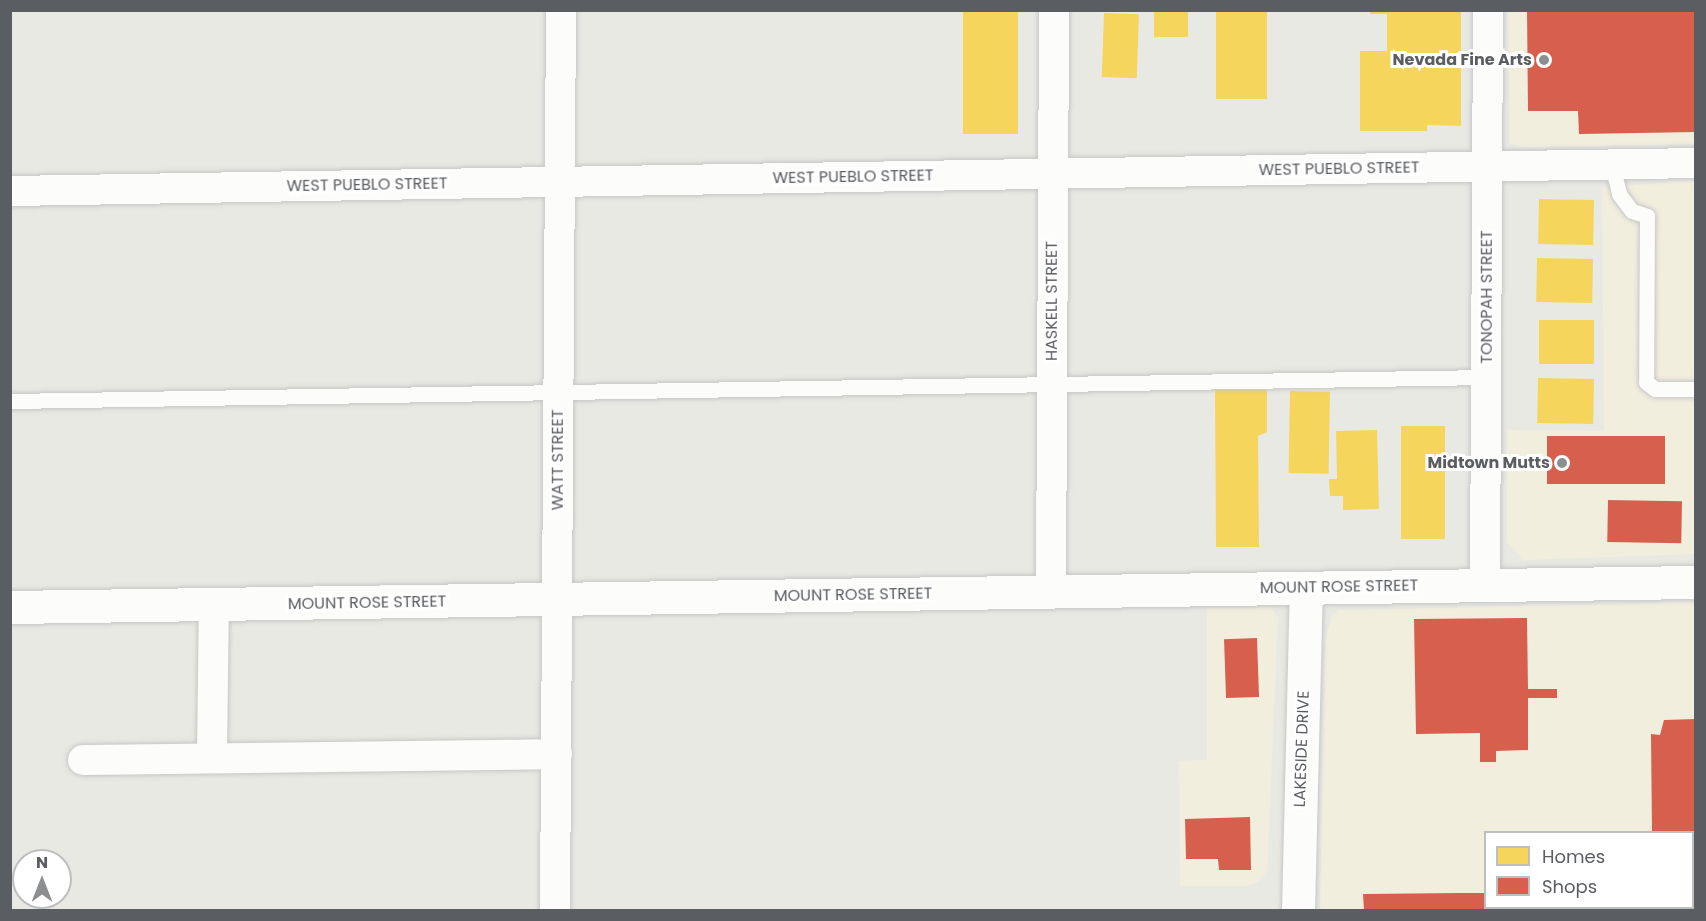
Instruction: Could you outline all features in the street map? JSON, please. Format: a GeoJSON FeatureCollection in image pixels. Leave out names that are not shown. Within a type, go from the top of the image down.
{"type":"FeatureCollection","features":[{"type":"Feature","properties":{"kind":"street","name":"WATT STREET"},"geometry":{"type":"LineString","coordinates":[[555,910],[561,10]]}},
{"type":"Feature","properties":{"kind":"street","name":"HASKELL STREET"},"geometry":{"type":"LineString","coordinates":[[1051,591],[1054,10]]}},
{"type":"Feature","properties":{"kind":"street","name":"TONOPAH STREET"},"geometry":{"type":"LineString","coordinates":[[1485,584],[1488,10]]}},
{"type":"Feature","properties":{"kind":"street","name":"WEST PUEBLO STREET"},"geometry":{"type":"LineString","coordinates":[[10,191],[1695,163]]}},
{"type":"Feature","properties":{"kind":"street","name":"MOUNT ROSE STREET"},"geometry":{"type":"LineString","coordinates":[[10,607],[1695,582]]}},
{"type":"Feature","properties":{"kind":"street","name":"LAKESIDE DRIVE"},"geometry":{"type":"LineString","coordinates":[[1298,910],[1306,588]]}},
{"type":"Feature","properties":{"kind":"street"},"geometry":{"type":"LineString","coordinates":[[213,758],[214,605]]}},
{"type":"Feature","properties":{"kind":"street"},"geometry":{"type":"LineString","coordinates":[[83,760],[557,754]]}},
{"type":"Feature","properties":{"kind":"lane"},"geometry":{"type":"LineString","coordinates":[[1612,165],[1619,194],[1632,211],[1647,216],[1646,382],[1655,389],[1695,389]]}},
{"type":"Feature","properties":{"kind":"lane"},"geometry":{"type":"LineString","coordinates":[[10,401],[1052,382],[1486,377]]}},
{"type":"Feature","properties":{"kind":"shaded area"},"geometry":{"type":"Polygon","coordinates":[[[1508,11],[1695,11],[1695,144],[1525,147],[1510,144],[1508,11]]]}},
{"type":"Feature","properties":{"kind":"shaded area"},"geometry":{"type":"Polygon","coordinates":[[[1695,181],[1695,554],[1524,560],[1507,542],[1507,430],[1604,431],[1602,187],[1695,181]]]}},
{"type":"Feature","properties":{"kind":"shaded area"},"geometry":{"type":"Polygon","coordinates":[[[1695,603],[1695,910],[1320,910],[1326,639],[1331,618],[1339,610],[1695,603]]]}},
{"type":"Feature","properties":{"kind":"shaded area"},"geometry":{"type":"Polygon","coordinates":[[[1270,607],[1278,617],[1267,871],[1258,882],[1246,886],[1180,886],[1179,761],[1207,760],[1207,608],[1270,607]]]}},
{"type":"Feature","properties":{"kind":"building: Homes"},"geometry":{"type":"Polygon","coordinates":[[[963,10],[1018,10],[1018,134],[963,134],[963,10]]]}},
{"type":"Feature","properties":{"kind":"building: Homes"},"geometry":{"type":"Polygon","coordinates":[[[1154,10],[1188,10],[1188,37],[1154,37],[1154,10]]]}},
{"type":"Feature","properties":{"kind":"building: Homes"},"geometry":{"type":"Polygon","coordinates":[[[1216,10],[1267,10],[1267,99],[1216,99],[1216,10]]]}},
{"type":"Feature","properties":{"kind":"building: Homes"},"geometry":{"type":"Polygon","coordinates":[[[1370,10],[1461,10],[1461,126],[1427,125],[1427,131],[1360,131],[1360,51],[1387,51],[1387,14],[1370,14],[1370,10]]]}},
{"type":"Feature","properties":{"kind":"building: Homes"},"geometry":{"type":"Polygon","coordinates":[[[1104,13],[1139,14],[1137,78],[1102,77],[1104,13]]]}},
{"type":"Feature","properties":{"kind":"building: Homes"},"geometry":{"type":"Polygon","coordinates":[[[1539,199],[1594,200],[1593,245],[1538,244],[1539,199]]]}},
{"type":"Feature","properties":{"kind":"building: Homes"},"geometry":{"type":"Polygon","coordinates":[[[1537,258],[1593,259],[1592,303],[1536,302],[1537,258]]]}},
{"type":"Feature","properties":{"kind":"building: Homes"},"geometry":{"type":"Polygon","coordinates":[[[1539,320],[1594,320],[1594,364],[1539,364],[1539,320]]]}},
{"type":"Feature","properties":{"kind":"building: Homes"},"geometry":{"type":"Polygon","coordinates":[[[1538,378],[1594,379],[1593,424],[1537,423],[1538,378]]]}},
{"type":"Feature","properties":{"kind":"building: Homes"},"geometry":{"type":"Polygon","coordinates":[[[1215,389],[1267,389],[1267,432],[1258,436],[1259,547],[1216,547],[1215,389]]]}},
{"type":"Feature","properties":{"kind":"building: Homes"},"geometry":{"type":"Polygon","coordinates":[[[1290,391],[1330,392],[1329,474],[1289,473],[1290,391]]]}},
{"type":"Feature","properties":{"kind":"building: Homes"},"geometry":{"type":"Polygon","coordinates":[[[1401,426],[1445,426],[1445,539],[1401,539],[1401,426]]]}},
{"type":"Feature","properties":{"kind":"building: Homes"},"geometry":{"type":"Polygon","coordinates":[[[1377,430],[1379,509],[1343,510],[1343,496],[1330,496],[1329,479],[1337,479],[1336,431],[1377,430]]]}},
{"type":"Feature","properties":{"kind":"building: Shops"},"geometry":{"type":"Polygon","coordinates":[[[1527,10],[1696,10],[1696,132],[1579,134],[1578,111],[1528,111],[1527,10]]]}},
{"type":"Feature","properties":{"kind":"building: Shops"},"geometry":{"type":"Polygon","coordinates":[[[1547,436],[1665,436],[1665,484],[1547,484],[1547,436]]]}},
{"type":"Feature","properties":{"kind":"building: Shops"},"geometry":{"type":"Polygon","coordinates":[[[1608,500],[1682,501],[1681,543],[1607,542],[1608,500]]]}},
{"type":"Feature","properties":{"kind":"building: Shops"},"geometry":{"type":"Polygon","coordinates":[[[1527,618],[1528,689],[1557,689],[1557,698],[1528,698],[1528,750],[1496,751],[1496,762],[1480,762],[1480,733],[1416,734],[1414,619],[1527,618]]]}},
{"type":"Feature","properties":{"kind":"building: Shops"},"geometry":{"type":"Polygon","coordinates":[[[1257,638],[1259,697],[1226,698],[1224,639],[1257,638]]]}},
{"type":"Feature","properties":{"kind":"building: Shops"},"geometry":{"type":"Polygon","coordinates":[[[1696,719],[1696,864],[1694,864],[1694,831],[1652,831],[1651,734],[1660,735],[1664,720],[1696,719]]]}},
{"type":"Feature","properties":{"kind":"building: Shops"},"geometry":{"type":"Polygon","coordinates":[[[1250,817],[1251,870],[1219,870],[1218,859],[1186,859],[1185,819],[1250,817]]]}},
{"type":"Feature","properties":{"kind":"building: Shops"},"geometry":{"type":"Polygon","coordinates":[[[1484,893],[1484,909],[1556,910],[1364,910],[1363,894],[1484,893]]]}},
{"type":"Feature","properties":{"kind":"place","name":"Nevada Fine Arts"},"geometry":{"type":"Point","coordinates":[1544,60]}},
{"type":"Feature","properties":{"kind":"place","name":"Midtown Mutts"},"geometry":{"type":"Point","coordinates":[1562,463]}}]}
